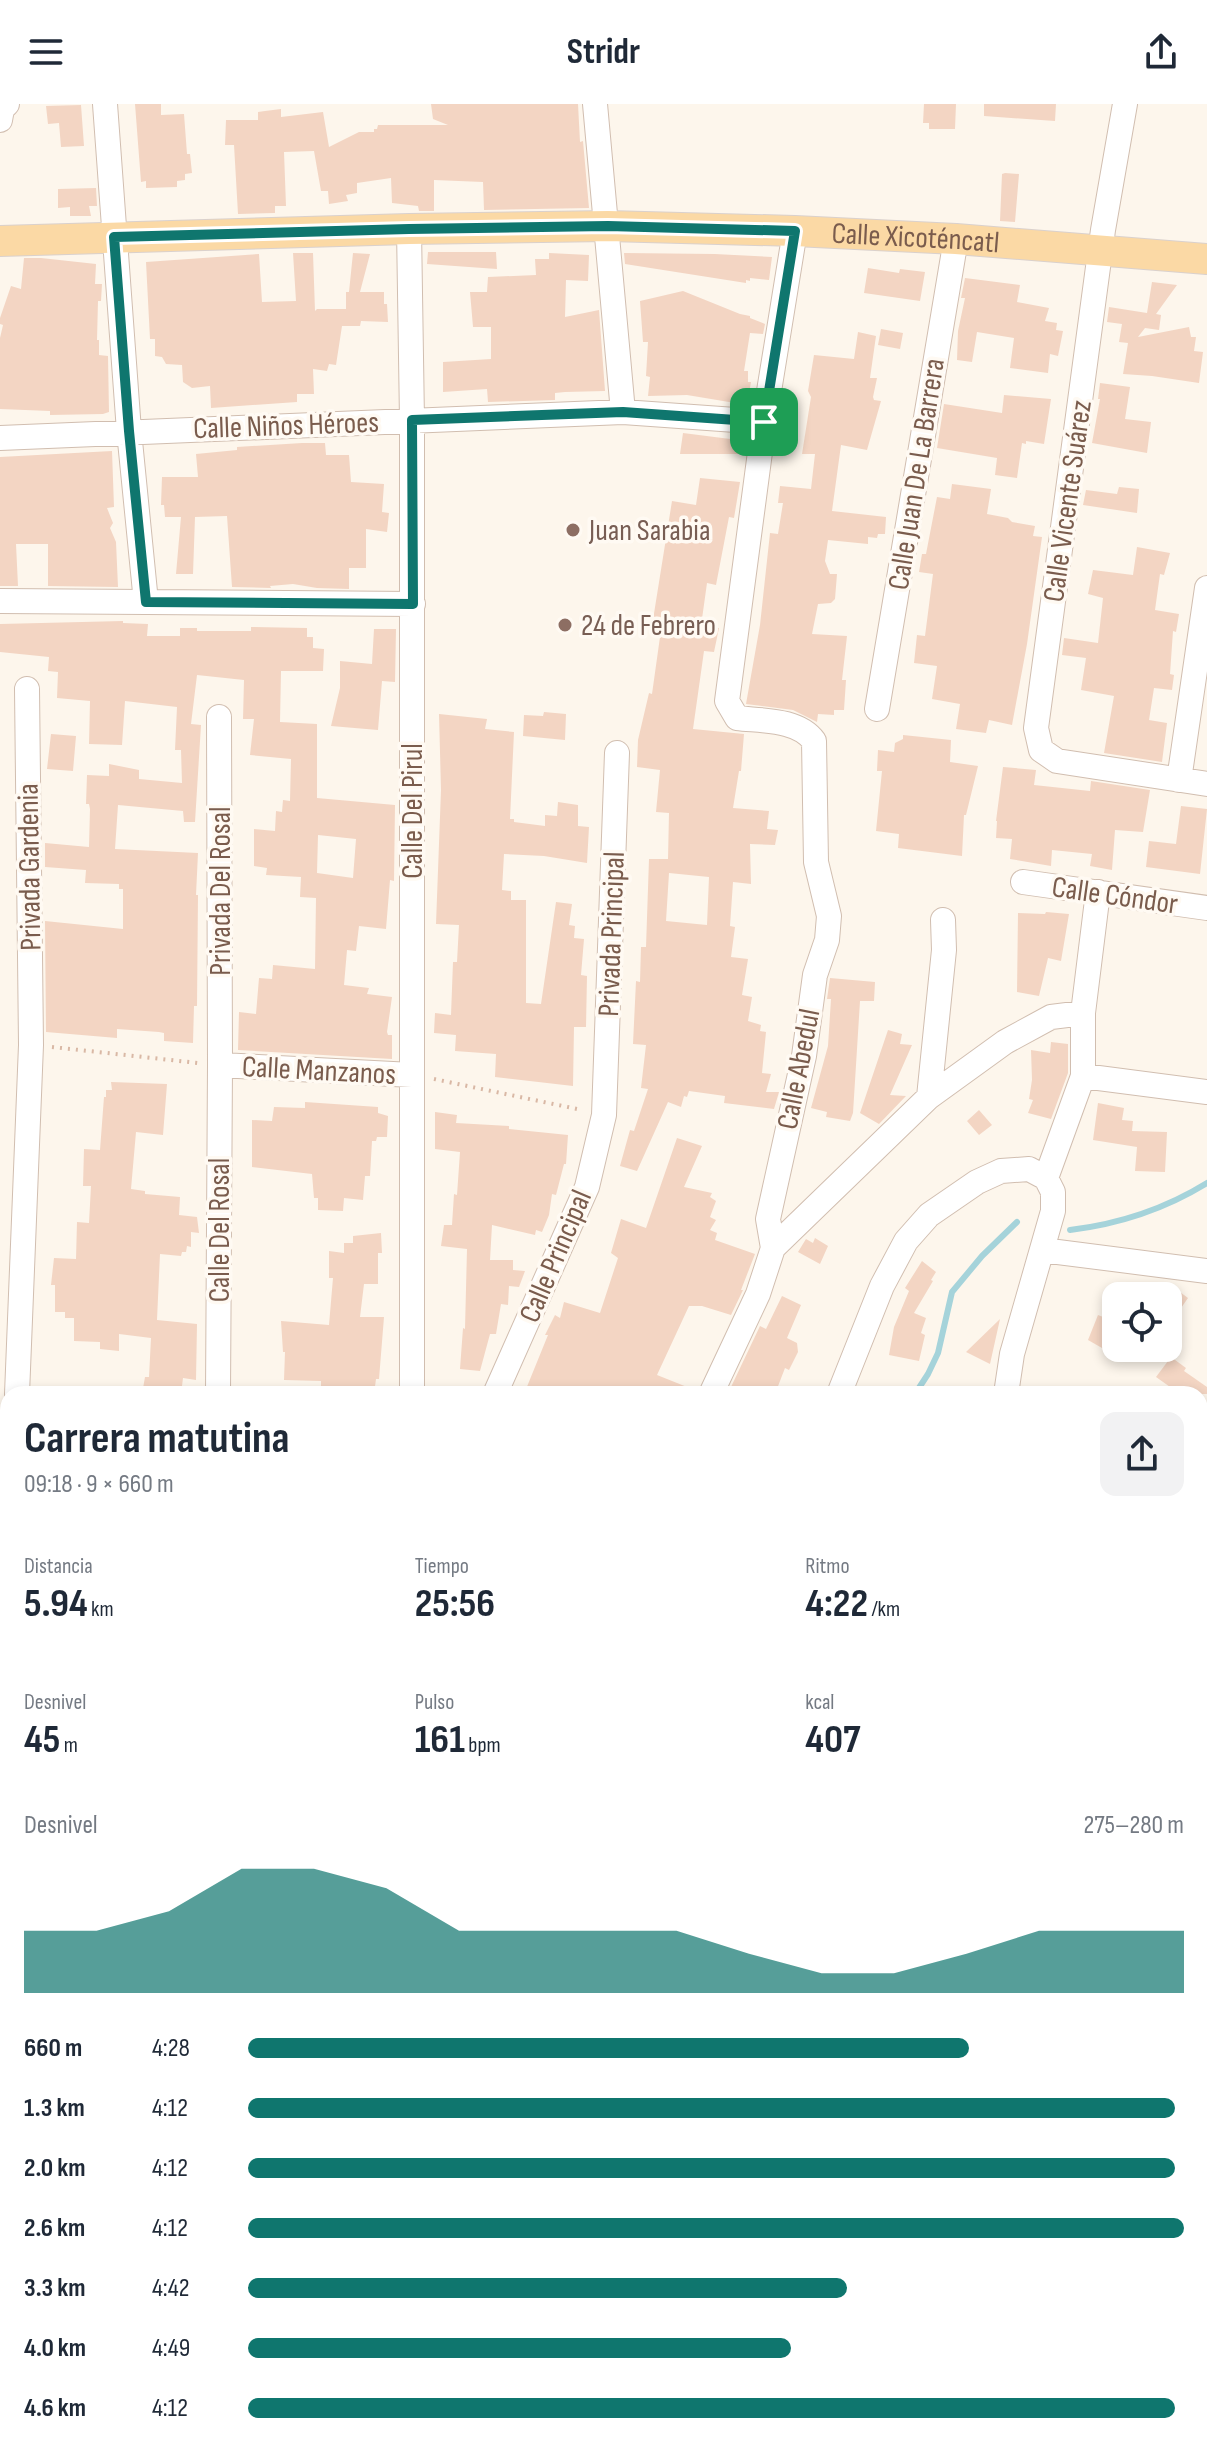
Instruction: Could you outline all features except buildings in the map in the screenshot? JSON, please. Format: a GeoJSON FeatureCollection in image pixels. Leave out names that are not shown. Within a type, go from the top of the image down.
{"type":"FeatureCollection","features":[{"type":"Feature","properties":{"kind":"main road","name":"Calle Xicoténcatl"},"geometry":{"type":"LineString","coordinates":[[0,241],[608,226],[956,239],[1207,259]]}},
{"type":"Feature","properties":{"kind":"street"},"geometry":{"type":"LineString","coordinates":[[105,104],[129,431],[146,602]]}},
{"type":"Feature","properties":{"kind":"street"},"geometry":{"type":"LineString","coordinates":[[595,104],[623,412]]}},
{"type":"Feature","properties":{"kind":"street","name":"Calle Vicente Suárez"},"geometry":{"type":"LineString","coordinates":[[1125,104],[1101,252],[1036,728],[1041,750],[1057,761],[1179,780]]}},
{"type":"Feature","properties":{"kind":"street","name":"Calle Del Pirul"},"geometry":{"type":"LineString","coordinates":[[409,229],[413,604],[412,1386]]}},
{"type":"Feature","properties":{"kind":"street"},"geometry":{"type":"LineString","coordinates":[[764,422],[795,231]]}},
{"type":"Feature","properties":{"kind":"street","name":"Calle Juan De La Barrera"},"geometry":{"type":"LineString","coordinates":[[877,709],[956,239]]}},
{"type":"Feature","properties":{"kind":"street","name":"Calle Niños Héroes"},"geometry":{"type":"LineString","coordinates":[[0,438],[623,412],[764,422]]}},
{"type":"Feature","properties":{"kind":"street","name":"Calle Abedul"},"geometry":{"type":"LineString","coordinates":[[715,1386],[758,1294],[773,1248],[768,1219],[804,1056],[815,975],[827,940],[829,916],[816,862],[814,741],[809,734],[793,726],[737,718],[727,701],[764,422]]}},
{"type":"Feature","properties":{"kind":"street"},"geometry":{"type":"LineString","coordinates":[[1207,588],[1179,780],[1207,784]]}},
{"type":"Feature","properties":{"kind":"street"},"geometry":{"type":"LineString","coordinates":[[0,601],[413,604]]}},
{"type":"Feature","properties":{"kind":"street","name":"Privada Gardenia"},"geometry":{"type":"LineString","coordinates":[[17,1386],[31,1045],[27,689]]}},
{"type":"Feature","properties":{"kind":"street","name":"Privada Del Rosal"},"geometry":{"type":"LineString","coordinates":[[219,717],[220,1065]]}},
{"type":"Feature","properties":{"kind":"street","name":"Privada Principal"},"geometry":{"type":"LineString","coordinates":[[604,1115],[617,753]]}},
{"type":"Feature","properties":{"kind":"street","name":"Calle Cóndor"},"geometry":{"type":"LineString","coordinates":[[1023,882],[1207,908]]}},
{"type":"Feature","properties":{"kind":"street"},"geometry":{"type":"LineString","coordinates":[[1046,1178],[1083,1076],[1083,1013],[1098,892]]}},
{"type":"Feature","properties":{"kind":"street"},"geometry":{"type":"LineString","coordinates":[[929,1097],[944,950],[943,920]]}},
{"type":"Feature","properties":{"kind":"street"},"geometry":{"type":"LineString","coordinates":[[773,1248],[929,1097],[1005,1042],[1051,1017],[1083,1013]]}},
{"type":"Feature","properties":{"kind":"street","name":"Calle Manzanos"},"geometry":{"type":"LineString","coordinates":[[220,1065],[412,1075]]}},
{"type":"Feature","properties":{"kind":"street","name":"Calle Del Rosal"},"geometry":{"type":"LineString","coordinates":[[218,1386],[220,1065]]}},
{"type":"Feature","properties":{"kind":"street"},"geometry":{"type":"LineString","coordinates":[[1083,1076],[1207,1092]]}},
{"type":"Feature","properties":{"kind":"street","name":"Calle Principal"},"geometry":{"type":"LineString","coordinates":[[499,1386],[587,1187],[604,1115]]}},
{"type":"Feature","properties":{"kind":"street"},"geometry":{"type":"LineString","coordinates":[[842,1386],[882,1286],[906,1241],[929,1215],[977,1182],[1001,1171],[1029,1169],[1046,1178],[1053,1192],[1053,1211],[1012,1354],[1007,1386]]}},
{"type":"Feature","properties":{"kind":"street"},"geometry":{"type":"LineString","coordinates":[[1042,1250],[1207,1271]]}},
{"type":"Feature","properties":{"kind":"path","name":"Calle Manzanos"},"geometry":{"type":"LineString","coordinates":[[31,1045],[220,1065]]}},
{"type":"Feature","properties":{"kind":"path","name":"Calle Manzanos"},"geometry":{"type":"LineString","coordinates":[[412,1075],[604,1115]]}},
{"type":"Feature","properties":{"kind":"waterway"},"geometry":{"type":"LineString","coordinates":[[1070,1230],[1141,1214],[1207,1183]]}},
{"type":"Feature","properties":{"kind":"waterway"},"geometry":{"type":"LineString","coordinates":[[920,1386],[938,1353],[952,1292],[982,1256],[1017,1222]]}},
{"type":"Feature","properties":{"kind":"place","name":"Juan Sarabia"},"geometry":{"type":"Point","coordinates":[573,530]}},
{"type":"Feature","properties":{"kind":"place","name":"24 de Febrero"},"geometry":{"type":"Point","coordinates":[565,625]}},
{"type":"Feature","properties":{"kind":"route"},"geometry":{"type":"LineString","coordinates":[[608,226],[795,231],[764,422],[623,412],[412,420],[413,604],[146,602],[114,237],[608,226]]}}]}
